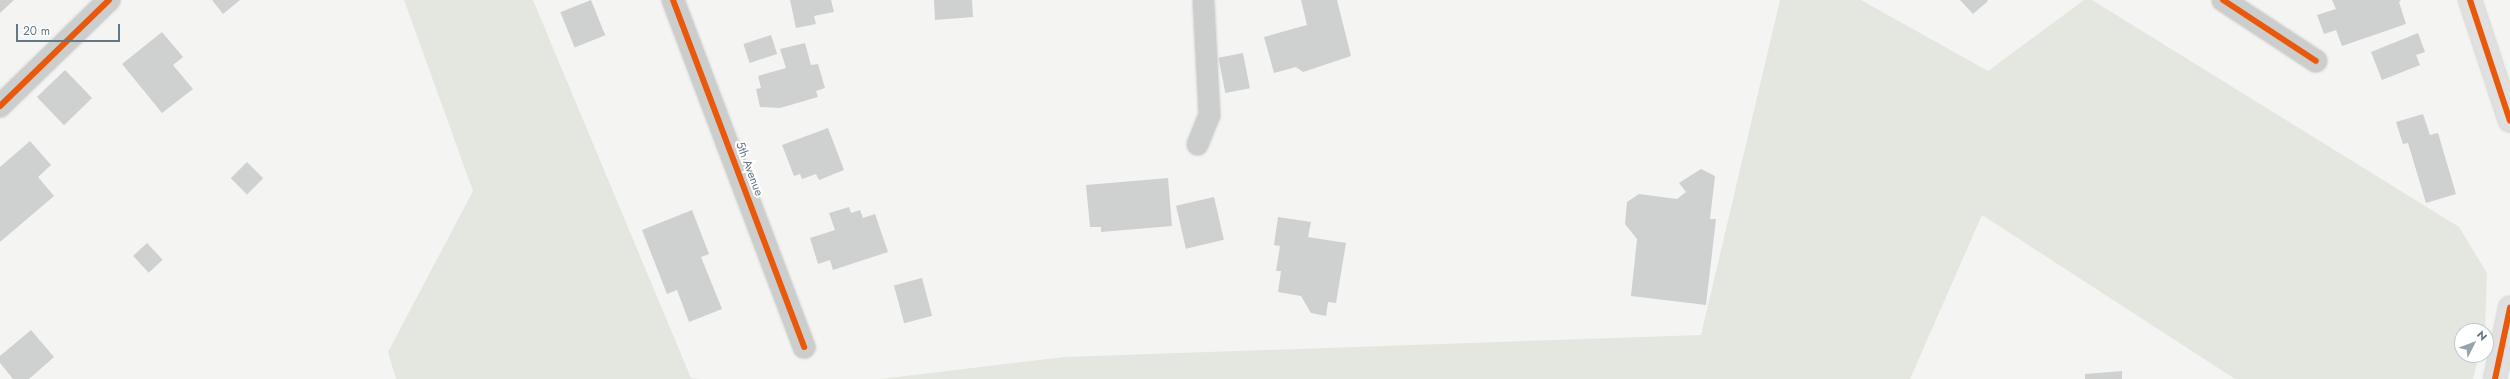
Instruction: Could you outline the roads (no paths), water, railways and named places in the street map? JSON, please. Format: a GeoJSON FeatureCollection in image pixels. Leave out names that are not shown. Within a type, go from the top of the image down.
{"type":"FeatureCollection","features":[{"type":"Feature","properties":{"kind":"street"},"geometry":{"type":"LineString","coordinates":[[0,106],[109,0]]}},
{"type":"Feature","properties":{"kind":"street","name":"5th Avenue"},"geometry":{"type":"LineString","coordinates":[[673,0],[804,347]]}},
{"type":"Feature","properties":{"kind":"street"},"geometry":{"type":"LineString","coordinates":[[2223,0],[2316,61]]}},
{"type":"Feature","properties":{"kind":"street"},"geometry":{"type":"LineString","coordinates":[[2470,0],[2510,121]]}},
{"type":"Feature","properties":{"kind":"street"},"geometry":{"type":"LineString","coordinates":[[2495,379],[2510,308]]}},
{"type":"Feature","properties":{"kind":"lane"},"geometry":{"type":"LineString","coordinates":[[1198,144],[1209,115],[1203,0]]}}]}
